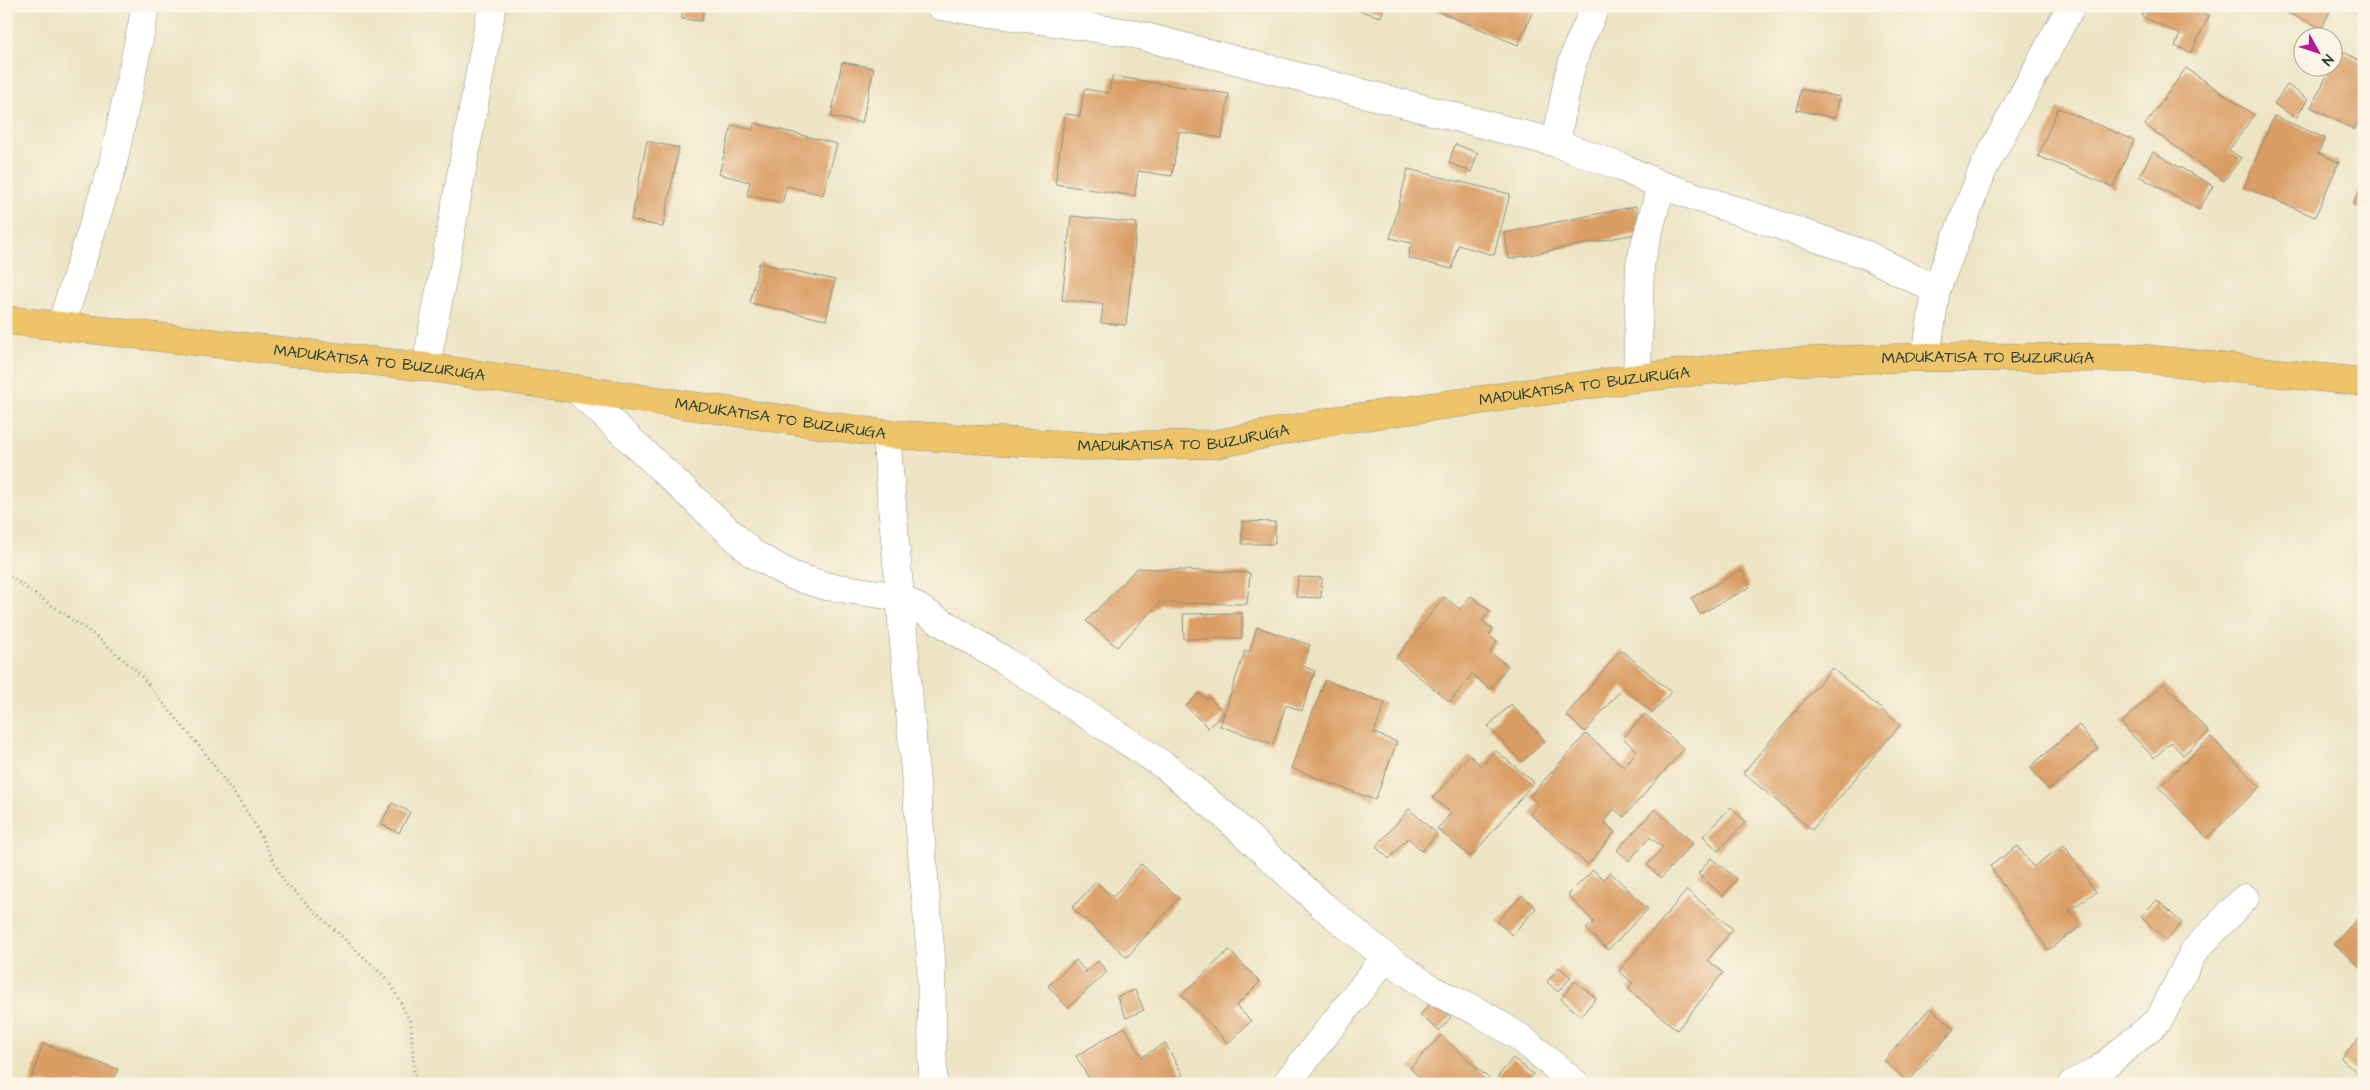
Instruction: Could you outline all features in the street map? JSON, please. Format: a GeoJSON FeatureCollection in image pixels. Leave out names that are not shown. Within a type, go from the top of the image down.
{"type":"FeatureCollection","features":[{"type":"Feature","properties":{"kind":"main road","name":"MADUKATISA TO BUZURUGA"},"geometry":{"type":"LineString","coordinates":[[6,320],[426,366],[886,434],[1084,446],[1216,444],[1338,420],[1637,378],[1781,362],[1926,358],[2137,358],[2364,382]]}},
{"type":"Feature","properties":{"kind":"street"},"geometry":{"type":"LineString","coordinates":[[62,325],[112,168],[146,6]]}},
{"type":"Feature","properties":{"kind":"street"},"geometry":{"type":"LineString","coordinates":[[426,366],[492,6]]}},
{"type":"Feature","properties":{"kind":"street"},"geometry":{"type":"LineString","coordinates":[[940,6],[1130,33],[1556,143],[1621,167],[1661,185],[1867,255],[1936,290]]}},
{"type":"Feature","properties":{"kind":"street"},"geometry":{"type":"LineString","coordinates":[[1556,143],[1568,78],[1577,48],[1596,6]]}},
{"type":"Feature","properties":{"kind":"street"},"geometry":{"type":"LineString","coordinates":[[1926,358],[1936,290],[1984,167],[2071,6]]}},
{"type":"Feature","properties":{"kind":"street"},"geometry":{"type":"LineString","coordinates":[[1637,378],[1640,264],[1661,185]]}},
{"type":"Feature","properties":{"kind":"street"},"geometry":{"type":"LineString","coordinates":[[576,389],[752,553],[791,575],[825,586],[900,597],[1005,661],[1165,766],[1224,815],[1322,906],[1386,957],[1432,990],[1479,1012],[1521,1038],[1576,1084]]}},
{"type":"Feature","properties":{"kind":"street"},"geometry":{"type":"LineString","coordinates":[[886,434],[932,958],[933,1084]]}},
{"type":"Feature","properties":{"kind":"street"},"geometry":{"type":"LineString","coordinates":[[2072,1084],[2099,1070],[2159,1020],[2194,950],[2245,898]]}},
{"type":"Feature","properties":{"kind":"street"},"geometry":{"type":"LineString","coordinates":[[1286,1084],[1386,957]]}},
{"type":"Feature","properties":{"kind":"path"},"geometry":{"type":"LineString","coordinates":[[6,574],[93,634],[136,670],[205,753],[246,811],[285,883],[390,982],[411,1024],[415,1084]]}},
{"type":"Feature","properties":{"kind":"building"},"geometry":{"type":"Polygon","coordinates":[[[683,6],[704,6],[702,21],[682,19],[683,6]]]}},
{"type":"Feature","properties":{"kind":"building"},"geometry":{"type":"Polygon","coordinates":[[[1343,6],[1384,6],[1381,17],[1343,6]]]}},
{"type":"Feature","properties":{"kind":"building"},"geometry":{"type":"Polygon","coordinates":[[[1437,6],[1535,6],[1518,45],[1435,10],[1437,6]]]}},
{"type":"Feature","properties":{"kind":"building"},"geometry":{"type":"Polygon","coordinates":[[[2146,6],[2197,6],[2196,9],[2209,16],[2191,53],[2175,46],[2180,34],[2141,16],[2146,6]]]}},
{"type":"Feature","properties":{"kind":"building"},"geometry":{"type":"Polygon","coordinates":[[[2285,6],[2332,6],[2322,28],[2283,11],[2285,6]]]}},
{"type":"Feature","properties":{"kind":"building"},"geometry":{"type":"Polygon","coordinates":[[[2364,6],[2364,11],[2350,7],[2364,6]]]}},
{"type":"Feature","properties":{"kind":"building"},"geometry":{"type":"Polygon","coordinates":[[[2342,51],[2364,63],[2364,111],[2354,130],[2311,107],[2326,78],[2342,78],[2342,51]]]}},
{"type":"Feature","properties":{"kind":"building"},"geometry":{"type":"Polygon","coordinates":[[[842,62],[874,68],[862,123],[831,117],[842,62]]]}},
{"type":"Feature","properties":{"kind":"building"},"geometry":{"type":"Polygon","coordinates":[[[2186,68],[2254,115],[2229,150],[2241,158],[2224,181],[2145,125],[2186,68]]]}},
{"type":"Feature","properties":{"kind":"building"},"geometry":{"type":"Polygon","coordinates":[[[1112,76],[1229,94],[1222,138],[1179,132],[1172,176],[1138,171],[1135,196],[1055,184],[1065,114],[1080,116],[1084,89],[1109,93],[1112,76]]]}},
{"type":"Feature","properties":{"kind":"building"},"geometry":{"type":"Polygon","coordinates":[[[2287,85],[2308,99],[2296,118],[2274,104],[2287,85]]]}},
{"type":"Feature","properties":{"kind":"building"},"geometry":{"type":"Polygon","coordinates":[[[1801,89],[1840,97],[1835,118],[1797,110],[1801,89]]]}},
{"type":"Feature","properties":{"kind":"building"},"geometry":{"type":"Polygon","coordinates":[[[2058,108],[2134,140],[2113,187],[2038,156],[2058,108]]]}},
{"type":"Feature","properties":{"kind":"building"},"geometry":{"type":"Polygon","coordinates":[[[2274,116],[2325,138],[2318,153],[2339,162],[2315,217],[2244,187],[2274,116]]]}},
{"type":"Feature","properties":{"kind":"building"},"geometry":{"type":"Polygon","coordinates":[[[754,123],[837,144],[823,195],[787,186],[782,203],[747,195],[750,182],[719,174],[732,125],[753,130],[754,123]]]}},
{"type":"Feature","properties":{"kind":"building"},"geometry":{"type":"Polygon","coordinates":[[[647,141],[679,148],[663,227],[631,220],[647,141]]]}},
{"type":"Feature","properties":{"kind":"building"},"geometry":{"type":"Polygon","coordinates":[[[1455,144],[1478,153],[1471,172],[1449,163],[1455,144]]]}},
{"type":"Feature","properties":{"kind":"building"},"geometry":{"type":"Polygon","coordinates":[[[2153,152],[2213,186],[2199,210],[2139,176],[2153,152]]]}},
{"type":"Feature","properties":{"kind":"building"},"geometry":{"type":"Polygon","coordinates":[[[1408,169],[1510,194],[1494,255],[1458,245],[1452,269],[1408,258],[1411,243],[1390,238],[1408,169]]]}},
{"type":"Feature","properties":{"kind":"building"},"geometry":{"type":"Polygon","coordinates":[[[2364,182],[2364,209],[2353,205],[2364,182]]]}},
{"type":"Feature","properties":{"kind":"building"},"geometry":{"type":"Polygon","coordinates":[[[1636,206],[1640,233],[1509,259],[1504,233],[1636,206]]]}},
{"type":"Feature","properties":{"kind":"building"},"geometry":{"type":"Polygon","coordinates":[[[1071,216],[1137,223],[1126,325],[1101,323],[1103,304],[1062,300],[1071,216]]]}},
{"type":"Feature","properties":{"kind":"building"},"geometry":{"type":"Polygon","coordinates":[[[759,263],[835,280],[826,320],[750,303],[759,263]]]}},
{"type":"Feature","properties":{"kind":"building"},"geometry":{"type":"Polygon","coordinates":[[[1242,521],[1275,522],[1275,544],[1242,544],[1242,521]]]}},
{"type":"Feature","properties":{"kind":"building"},"geometry":{"type":"Polygon","coordinates":[[[1137,568],[1250,573],[1247,604],[1159,603],[1117,647],[1086,621],[1137,568]]]}},
{"type":"Feature","properties":{"kind":"building"},"geometry":{"type":"Polygon","coordinates":[[[1741,570],[1750,587],[1700,614],[1691,598],[1741,570]]]}},
{"type":"Feature","properties":{"kind":"building"},"geometry":{"type":"Polygon","coordinates":[[[1298,577],[1322,578],[1321,598],[1296,597],[1298,577]]]}},
{"type":"Feature","properties":{"kind":"building"},"geometry":{"type":"Polygon","coordinates":[[[1471,596],[1490,611],[1482,621],[1493,629],[1489,635],[1497,642],[1490,652],[1508,666],[1490,689],[1472,674],[1450,702],[1396,658],[1444,597],[1460,609],[1471,596]]]}},
{"type":"Feature","properties":{"kind":"building"},"geometry":{"type":"Polygon","coordinates":[[[1242,613],[1242,638],[1184,639],[1183,614],[1242,613]]]}},
{"type":"Feature","properties":{"kind":"building"},"geometry":{"type":"Polygon","coordinates":[[[1257,627],[1310,645],[1303,666],[1315,671],[1302,711],[1286,705],[1273,744],[1220,726],[1245,651],[1249,652],[1257,627]]]}},
{"type":"Feature","properties":{"kind":"building"},"geometry":{"type":"Polygon","coordinates":[[[1621,650],[1671,692],[1653,713],[1623,687],[1585,732],[1566,715],[1621,650]]]}},
{"type":"Feature","properties":{"kind":"building"},"geometry":{"type":"Polygon","coordinates":[[[1832,668],[1900,725],[1812,830],[1743,773],[1832,668]]]}},
{"type":"Feature","properties":{"kind":"building"},"geometry":{"type":"Polygon","coordinates":[[[1325,680],[1385,703],[1374,733],[1397,742],[1375,800],[1291,768],[1325,680]]]}},
{"type":"Feature","properties":{"kind":"building"},"geometry":{"type":"Polygon","coordinates":[[[2164,683],[2209,732],[2183,755],[2171,742],[2154,758],[2121,723],[2164,683]]]}},
{"type":"Feature","properties":{"kind":"building"},"geometry":{"type":"Polygon","coordinates":[[[1199,693],[1206,699],[1209,697],[1224,713],[1208,728],[1186,706],[1199,693]]]}},
{"type":"Feature","properties":{"kind":"building"},"geometry":{"type":"Polygon","coordinates":[[[1511,704],[1545,741],[1522,762],[1488,726],[1511,704]]]}},
{"type":"Feature","properties":{"kind":"building"},"geometry":{"type":"Polygon","coordinates":[[[1645,714],[1684,749],[1624,817],[1614,809],[1604,822],[1615,832],[1588,865],[1530,814],[1538,804],[1530,796],[1586,734],[1624,767],[1637,751],[1623,738],[1645,714]]]}},
{"type":"Feature","properties":{"kind":"building"},"geometry":{"type":"Polygon","coordinates":[[[2079,725],[2098,749],[2049,790],[2030,767],[2079,725]]]}},
{"type":"Feature","properties":{"kind":"building"},"geometry":{"type":"Polygon","coordinates":[[[2211,737],[2260,787],[2207,838],[2159,787],[2211,737]]]}},
{"type":"Feature","properties":{"kind":"building"},"geometry":{"type":"Polygon","coordinates":[[[1495,750],[1534,782],[1471,857],[1437,829],[1451,813],[1433,798],[1469,755],[1482,766],[1495,750]]]}},
{"type":"Feature","properties":{"kind":"building"},"geometry":{"type":"Polygon","coordinates":[[[392,803],[410,812],[399,833],[381,824],[392,803]]]}},
{"type":"Feature","properties":{"kind":"building"},"geometry":{"type":"Polygon","coordinates":[[[1731,807],[1746,822],[1718,851],[1703,836],[1731,807]]]}},
{"type":"Feature","properties":{"kind":"building"},"geometry":{"type":"Polygon","coordinates":[[[1409,809],[1437,834],[1422,851],[1408,838],[1389,859],[1376,847],[1409,809]]]}},
{"type":"Feature","properties":{"kind":"building"},"geometry":{"type":"Polygon","coordinates":[[[1655,809],[1693,843],[1661,878],[1647,865],[1663,848],[1650,837],[1629,861],[1617,850],[1655,809]]]}},
{"type":"Feature","properties":{"kind":"building"},"geometry":{"type":"Polygon","coordinates":[[[2064,845],[2096,892],[2069,910],[2080,927],[2048,950],[1990,866],[2018,846],[2033,867],[2064,845]]]}},
{"type":"Feature","properties":{"kind":"building"},"geometry":{"type":"Polygon","coordinates":[[[1711,858],[1737,879],[1723,896],[1698,874],[1711,858]]]}},
{"type":"Feature","properties":{"kind":"building"},"geometry":{"type":"Polygon","coordinates":[[[1141,864],[1179,898],[1127,957],[1072,908],[1096,882],[1113,897],[1141,864]]]}},
{"type":"Feature","properties":{"kind":"building"},"geometry":{"type":"Polygon","coordinates":[[[1593,870],[1603,879],[1610,872],[1648,909],[1608,950],[1586,929],[1594,922],[1568,895],[1593,870]]]}},
{"type":"Feature","properties":{"kind":"building"},"geometry":{"type":"Polygon","coordinates":[[[1687,890],[1733,929],[1708,960],[1723,973],[1677,1030],[1628,989],[1633,983],[1619,971],[1687,890]]]}},
{"type":"Feature","properties":{"kind":"building"},"geometry":{"type":"Polygon","coordinates":[[[1522,895],[1536,908],[1512,935],[1497,922],[1522,895]]]}},
{"type":"Feature","properties":{"kind":"building"},"geometry":{"type":"Polygon","coordinates":[[[2157,900],[2182,923],[2166,940],[2141,916],[2157,900]]]}},
{"type":"Feature","properties":{"kind":"building"},"geometry":{"type":"Polygon","coordinates":[[[2364,912],[2364,971],[2334,944],[2364,912]]]}},
{"type":"Feature","properties":{"kind":"building"},"geometry":{"type":"Polygon","coordinates":[[[1229,950],[1260,982],[1236,1006],[1251,1021],[1228,1043],[1182,995],[1229,950]]]}},
{"type":"Feature","properties":{"kind":"building"},"geometry":{"type":"Polygon","coordinates":[[[1076,960],[1086,972],[1098,961],[1107,972],[1068,1008],[1048,986],[1076,960]]]}},
{"type":"Feature","properties":{"kind":"building"},"geometry":{"type":"Polygon","coordinates":[[[1559,967],[1571,977],[1558,992],[1547,982],[1559,967]]]}},
{"type":"Feature","properties":{"kind":"building"},"geometry":{"type":"Polygon","coordinates":[[[1575,981],[1596,998],[1581,1016],[1561,999],[1575,981]]]}},
{"type":"Feature","properties":{"kind":"building"},"geometry":{"type":"Polygon","coordinates":[[[1135,990],[1144,1010],[1126,1018],[1117,997],[1135,990]]]}},
{"type":"Feature","properties":{"kind":"building"},"geometry":{"type":"Polygon","coordinates":[[[1433,1001],[1451,1017],[1439,1031],[1420,1015],[1433,1001]]]}},
{"type":"Feature","properties":{"kind":"building"},"geometry":{"type":"Polygon","coordinates":[[[1930,1008],[1954,1029],[1908,1082],[1884,1061],[1930,1008]]]}},
{"type":"Feature","properties":{"kind":"building"},"geometry":{"type":"Polygon","coordinates":[[[1125,1027],[1142,1057],[1165,1043],[1183,1075],[1168,1084],[1092,1084],[1076,1056],[1125,1027]]]}},
{"type":"Feature","properties":{"kind":"building"},"geometry":{"type":"Polygon","coordinates":[[[2364,1033],[2364,1079],[2341,1058],[2364,1033]]]}},
{"type":"Feature","properties":{"kind":"building"},"geometry":{"type":"Polygon","coordinates":[[[1441,1035],[1495,1084],[1426,1084],[1410,1068],[1441,1035]]]}},
{"type":"Feature","properties":{"kind":"building"},"geometry":{"type":"Polygon","coordinates":[[[43,1044],[118,1069],[113,1084],[30,1084],[43,1044]]]}},
{"type":"Feature","properties":{"kind":"building"},"geometry":{"type":"Polygon","coordinates":[[[1513,1058],[1533,1074],[1525,1084],[1499,1084],[1495,1080],[1513,1058]]]}}]}
